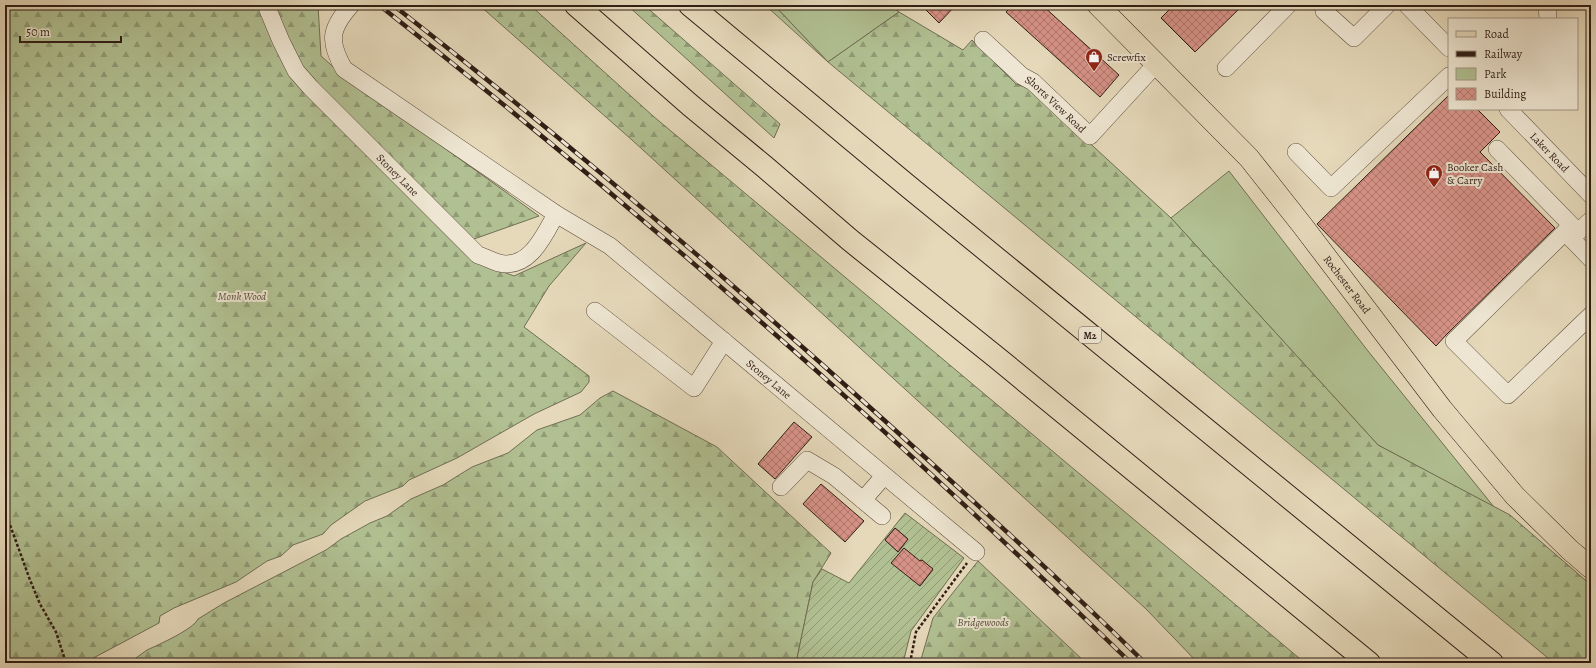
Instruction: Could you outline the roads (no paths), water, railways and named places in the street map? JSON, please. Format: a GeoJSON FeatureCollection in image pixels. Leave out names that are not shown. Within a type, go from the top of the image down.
{"type":"FeatureCollection","features":[{"type":"Feature","properties":{"kind":"highway"},"geometry":{"type":"LineString","coordinates":[[576,5],[690,105],[850,240],[996,357],[1369,663]]}},
{"type":"Feature","properties":{"kind":"highway","name":"M2"},"geometry":{"type":"LineString","coordinates":[[690,5],[867,152],[1492,663]]}},
{"type":"Feature","properties":{"kind":"main road","name":"Rochester Road"},"geometry":{"type":"LineString","coordinates":[[1098,5],[1157,63],[1249,158],[1442,409],[1515,496],[1570,550],[1591,568]]}},
{"type":"Feature","properties":{"kind":"street","name":"Stoney Lane"},"geometry":{"type":"LineString","coordinates":[[266,5],[281,41],[296,71],[311,88],[478,255],[498,263],[508,264],[522,260],[533,252],[556,214]]}},
{"type":"Feature","properties":{"kind":"street"},"geometry":{"type":"LineString","coordinates":[[1226,68],[1288,5]]}},
{"type":"Feature","properties":{"kind":"street"},"geometry":{"type":"LineString","coordinates":[[1324,11],[1354,38],[1387,5]]}},
{"type":"Feature","properties":{"kind":"street"},"geometry":{"type":"LineString","coordinates":[[1407,5],[1448,47]]}},
{"type":"Feature","properties":{"kind":"street"},"geometry":{"type":"LineString","coordinates":[[1547,5],[1548,18]]}},
{"type":"Feature","properties":{"kind":"street","name":"Stoney Lane"},"geometry":{"type":"LineString","coordinates":[[348,8],[336,26],[332,40],[336,56],[344,69],[556,214],[610,246],[976,552]]}},
{"type":"Feature","properties":{"kind":"street","name":"Shorts View Road"},"geometry":{"type":"LineString","coordinates":[[983,40],[1022,76],[1033,82],[1090,136],[1157,63]]}},
{"type":"Feature","properties":{"kind":"street"},"geometry":{"type":"LineString","coordinates":[[1296,152],[1331,188],[1448,77]]}},
{"type":"Feature","properties":{"kind":"street","name":"Laker Road"},"geometry":{"type":"LineString","coordinates":[[1509,110],[1591,195]]}},
{"type":"Feature","properties":{"kind":"street"},"geometry":{"type":"LineString","coordinates":[[1497,149],[1568,229],[1591,259]]}},
{"type":"Feature","properties":{"kind":"street"},"geometry":{"type":"LineString","coordinates":[[1568,229],[1578,232],[1591,220]]}},
{"type":"Feature","properties":{"kind":"street"},"geometry":{"type":"LineString","coordinates":[[1568,229],[1454,341],[1508,395],[1591,315]]}},
{"type":"Feature","properties":{"kind":"street"},"geometry":{"type":"LineString","coordinates":[[595,311],[694,388],[724,341]]}},
{"type":"Feature","properties":{"kind":"street"},"geometry":{"type":"LineString","coordinates":[[781,487],[807,460],[834,476],[882,516]]}},
{"type":"Feature","properties":{"kind":"street"},"geometry":{"type":"LineString","coordinates":[[863,500],[884,476]]}},
{"type":"Feature","properties":{"kind":"railway"},"geometry":{"type":"LineString","coordinates":[[379,5],[573,162],[764,324],[950,491],[1131,663]]}},
{"type":"Feature","properties":{"kind":"railway"},"geometry":{"type":"LineString","coordinates":[[393,5],[581,156],[764,313],[1016,540],[1145,663]]}},
{"type":"Feature","properties":{"kind":"place","name":"Screwfix"},"geometry":{"type":"Point","coordinates":[1094,72]}},
{"type":"Feature","properties":{"kind":"place","name":"Booker Cash & Carry"},"geometry":{"type":"Point","coordinates":[1434,188]}},
{"type":"Feature","properties":{"kind":"park label","name":"Monk Wood"},"geometry":{"type":"Point","coordinates":[242,296]}},
{"type":"Feature","properties":{"kind":"park label","name":"Bridgewoods"},"geometry":{"type":"Point","coordinates":[983,622]}}]}
